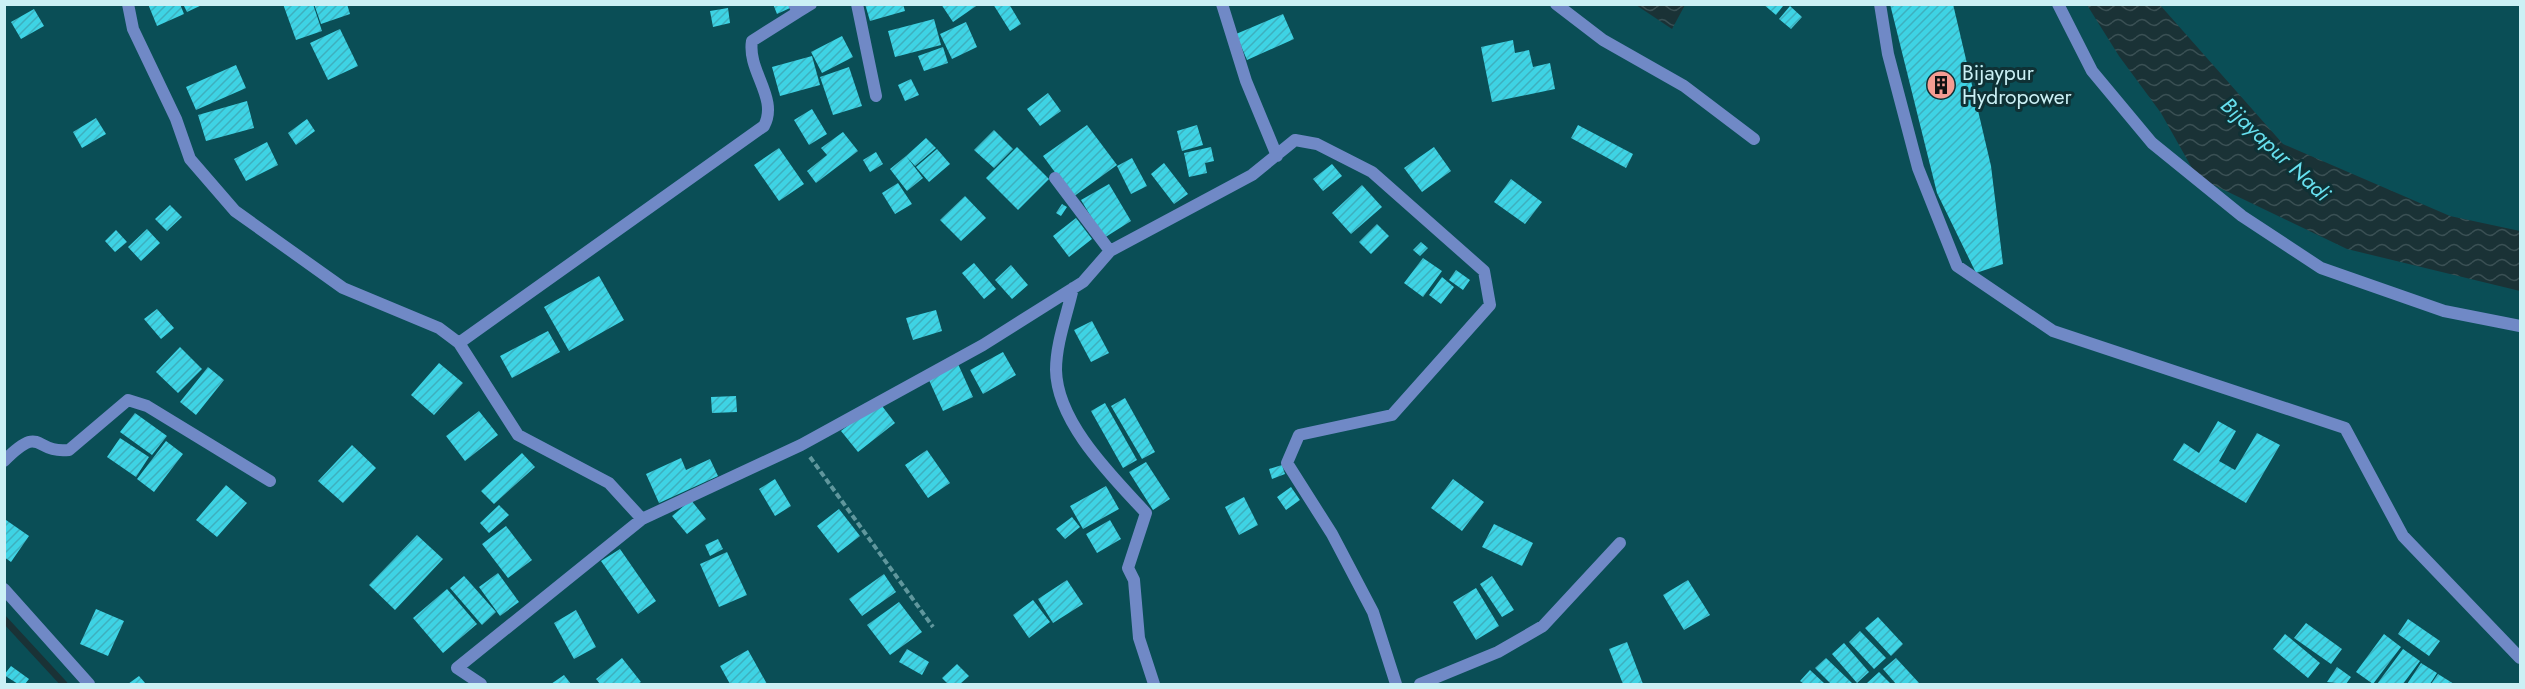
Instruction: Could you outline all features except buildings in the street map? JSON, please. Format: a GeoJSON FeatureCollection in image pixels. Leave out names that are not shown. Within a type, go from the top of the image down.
{"type":"FeatureCollection","features":[{"type":"Feature","properties":{"kind":"street"},"geometry":{"type":"LineString","coordinates":[[128,4],[133,29],[176,119],[190,159],[235,211],[343,288],[439,328],[459,343],[518,435],[609,483],[642,519]]}},
{"type":"Feature","properties":{"kind":"street"},"geometry":{"type":"LineString","coordinates":[[459,343],[764,126],[769,118],[769,106],[752,62],[752,41],[796,8],[811,4]]}},
{"type":"Feature","properties":{"kind":"street"},"geometry":{"type":"LineString","coordinates":[[857,4],[876,96]]}},
{"type":"Feature","properties":{"kind":"street"},"geometry":{"type":"LineString","coordinates":[[1221,4],[1246,81],[1277,156]]}},
{"type":"Feature","properties":{"kind":"street"},"geometry":{"type":"LineString","coordinates":[[1556,4],[1603,40],[1684,86],[1754,139]]}},
{"type":"Feature","properties":{"kind":"street"},"geometry":{"type":"LineString","coordinates":[[1880,4],[1888,54],[1918,168],[1957,266],[2053,332],[2345,428],[2403,537],[2520,658]]}},
{"type":"Feature","properties":{"kind":"street"},"geometry":{"type":"LineString","coordinates":[[2058,4],[2092,71],[2152,143],[2242,216],[2321,268],[2444,311],[2520,327]]}},
{"type":"Feature","properties":{"kind":"street"},"geometry":{"type":"LineString","coordinates":[[481,684],[457,668],[642,519],[801,445],[983,345],[1083,282],[1110,251],[1252,175],[1295,140],[1317,144],[1372,172],[1484,271],[1490,305],[1392,415],[1299,435],[1287,463],[1332,534],[1373,612],[1396,684]]}},
{"type":"Feature","properties":{"kind":"street"},"geometry":{"type":"LineString","coordinates":[[1055,178],[1110,251]]}},
{"type":"Feature","properties":{"kind":"street"},"geometry":{"type":"LineString","coordinates":[[1073,288],[1059,342],[1056,371],[1061,397],[1092,452],[1146,513],[1128,568],[1134,580],[1139,638],[1154,684]]}},
{"type":"Feature","properties":{"kind":"street"},"geometry":{"type":"LineString","coordinates":[[4,461],[27,441],[37,441],[54,449],[69,450],[128,399],[147,406],[270,482]]}},
{"type":"Feature","properties":{"kind":"street"},"geometry":{"type":"LineString","coordinates":[[1420,684],[1498,652],[1543,626],[1620,543]]}},
{"type":"Feature","properties":{"kind":"street"},"geometry":{"type":"LineString","coordinates":[[4,590],[89,684]]}},
{"type":"Feature","properties":{"kind":"path"},"geometry":{"type":"LineString","coordinates":[[801,445],[933,627]]}},
{"type":"Feature","properties":{"kind":"water"},"geometry":{"type":"Polygon","coordinates":[[[1636,5],[1685,5],[1672,29],[1636,5]]]}},
{"type":"Feature","properties":{"kind":"water","name":"Bijayapur Nadi"},"geometry":{"type":"Polygon","coordinates":[[[2087,5],[2160,5],[2283,144],[2450,216],[2520,231],[2520,291],[2347,249],[2197,177],[2161,113],[2119,56],[2087,5]]]}},
{"type":"Feature","properties":{"kind":"waterway"},"geometry":{"type":"LineString","coordinates":[[4,619],[64,684]]}},
{"type":"Feature","properties":{"kind":"place","name":"Bijaypur Hydropower"},"geometry":{"type":"Point","coordinates":[1941,85]}}]}
